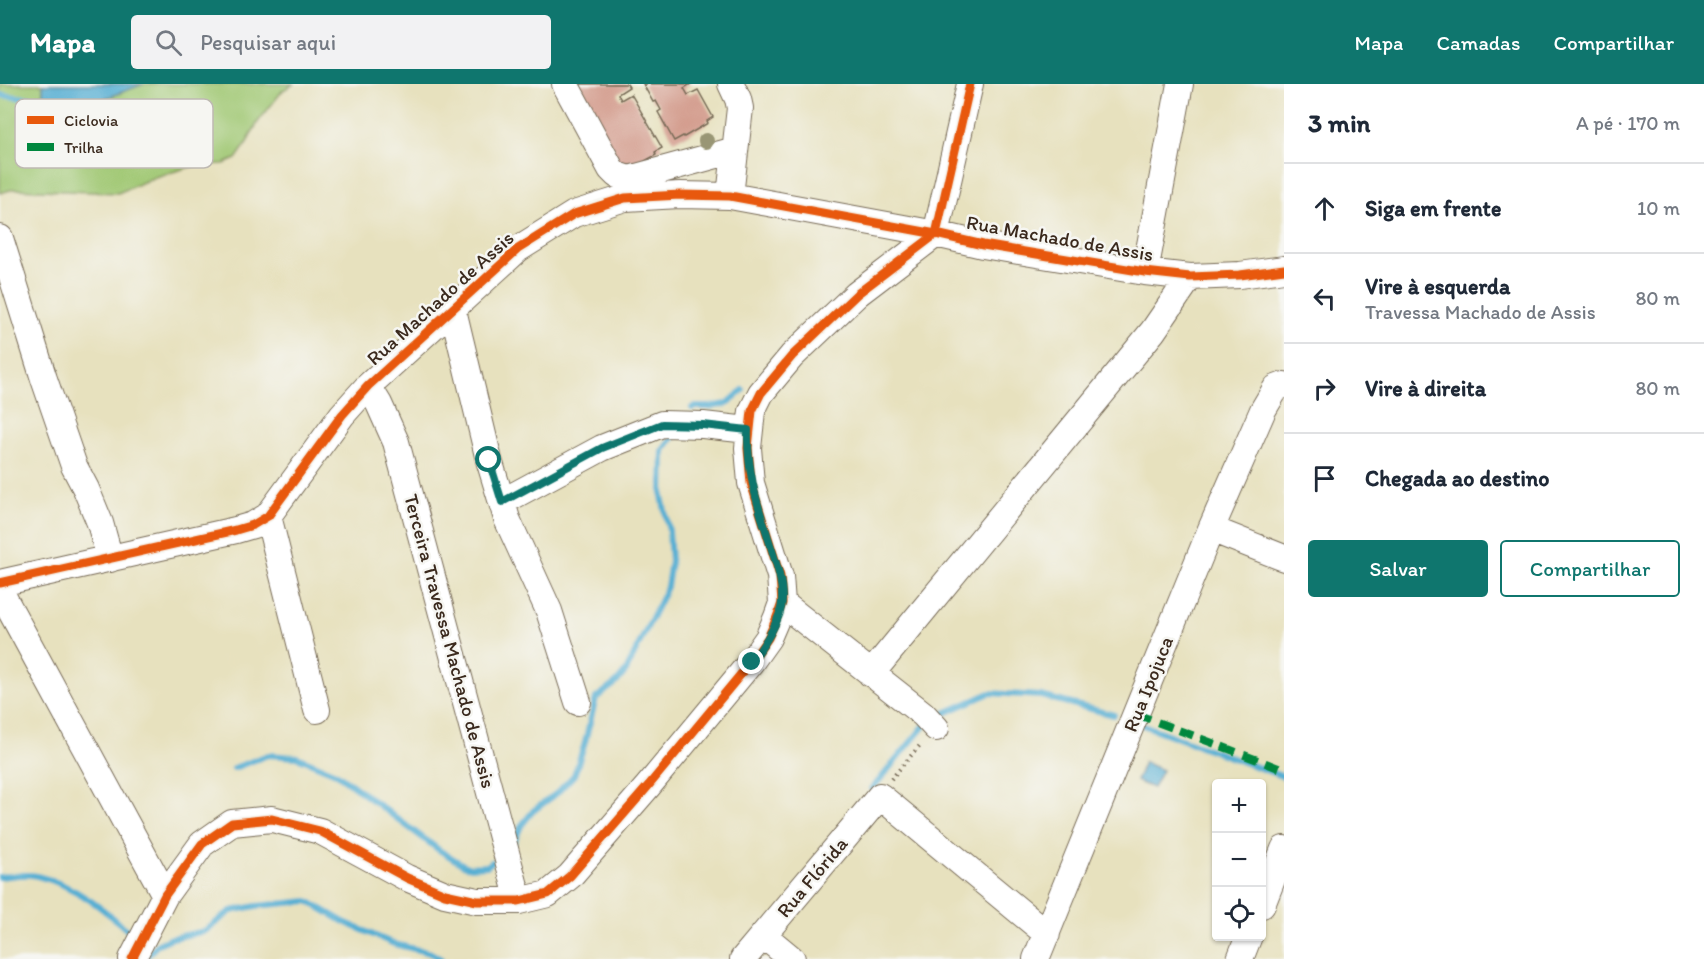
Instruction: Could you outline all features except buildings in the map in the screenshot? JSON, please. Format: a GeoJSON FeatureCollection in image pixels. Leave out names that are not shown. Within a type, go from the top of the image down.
{"type":"FeatureCollection","features":[{"type":"Feature","properties":{"kind":"street"},"geometry":{"type":"LineString","coordinates":[[565,84],[611,169],[622,178],[735,150]]}},
{"type":"Feature","properties":{"kind":"street"},"geometry":{"type":"LineString","coordinates":[[730,196],[740,108],[731,84]]}},
{"type":"Feature","properties":{"kind":"street"},"geometry":{"type":"LineString","coordinates":[[133,957],[165,896],[202,844],[232,823],[272,819],[320,831],[407,878],[445,894],[477,901],[519,901],[548,894],[570,876],[752,662],[768,638],[782,603],[780,576],[751,483],[748,430],[752,411],[761,393],[792,356],[857,294],[936,234],[970,84]]}},
{"type":"Feature","properties":{"kind":"street"},"geometry":{"type":"LineString","coordinates":[[1144,272],[1180,84]]}},
{"type":"Feature","properties":{"kind":"street","name":"Rua Machado de Assis"},"geometry":{"type":"LineString","coordinates":[[0,584],[254,525],[268,516],[342,415],[368,386],[518,249],[574,214],[625,198],[680,195],[730,196],[936,234],[983,245],[1144,272],[1190,277],[1240,275],[1284,269]]}},
{"type":"Feature","properties":{"kind":"street"},"geometry":{"type":"LineString","coordinates":[[0,238],[44,379],[74,466],[100,523],[110,559]]}},
{"type":"Feature","properties":{"kind":"street"},"geometry":{"type":"LineString","coordinates":[[871,674],[1153,331],[1190,277]]}},
{"type":"Feature","properties":{"kind":"street"},"geometry":{"type":"LineString","coordinates":[[453,310],[489,460],[507,519],[549,611],[578,702]]}},
{"type":"Feature","properties":{"kind":"street","name":"Rua Ipojuca"},"geometry":{"type":"LineString","coordinates":[[1036,959],[1211,529],[1263,410],[1276,388],[1284,385]]}},
{"type":"Feature","properties":{"kind":"street","name":"Terceira Travessa Machado de Assis"},"geometry":{"type":"LineString","coordinates":[[368,386],[396,442],[519,901]]}},
{"type":"Feature","properties":{"kind":"street"},"geometry":{"type":"LineString","coordinates":[[502,502],[602,448],[662,424],[703,425],[748,430]]}},
{"type":"Feature","properties":{"kind":"street"},"geometry":{"type":"LineString","coordinates":[[268,516],[317,710]]}},
{"type":"Feature","properties":{"kind":"street"},"geometry":{"type":"LineString","coordinates":[[1211,529],[1284,558]]}},
{"type":"Feature","properties":{"kind":"street"},"geometry":{"type":"LineString","coordinates":[[0,591],[165,896]]}},
{"type":"Feature","properties":{"kind":"street"},"geometry":{"type":"LineString","coordinates":[[782,603],[929,721]]}},
{"type":"Feature","properties":{"kind":"street"},"geometry":{"type":"LineString","coordinates":[[880,796],[1047,934]]}},
{"type":"Feature","properties":{"kind":"street","name":"Rua Flórida"},"geometry":{"type":"LineString","coordinates":[[743,959],[880,796]]}},
{"type":"Feature","properties":{"kind":"street"},"geometry":{"type":"LineString","coordinates":[[1266,895],[1284,849]]}},
{"type":"Feature","properties":{"kind":"street"},"geometry":{"type":"LineString","coordinates":[[764,935],[792,959]]}},
{"type":"Feature","properties":{"kind":"street"},"geometry":{"type":"LineString","coordinates":[[1240,959],[1247,941]]}},
{"type":"Feature","properties":{"kind":"path"},"geometry":{"type":"LineString","coordinates":[[880,796],[929,721]]}},
{"type":"Feature","properties":{"kind":"green space"},"geometry":{"type":"Polygon","coordinates":[[[0,84],[43,84],[43,99],[15,99],[15,168],[186,168],[155,177],[118,193],[14,189],[0,193],[0,84]]]}},
{"type":"Feature","properties":{"kind":"green space"},"geometry":{"type":"Polygon","coordinates":[[[144,84],[294,84],[283,90],[258,122],[236,159],[224,164],[213,164],[213,99],[103,99],[144,84]]]}},
{"type":"Feature","properties":{"kind":"water"},"geometry":{"type":"Polygon","coordinates":[[[43,84],[144,84],[103,99],[43,99],[43,84]]]}},
{"type":"Feature","properties":{"kind":"water"},"geometry":{"type":"Polygon","coordinates":[[[1144,762],[1162,770],[1153,788],[1136,781],[1144,762]]]}},
{"type":"Feature","properties":{"kind":"waterway"},"geometry":{"type":"LineString","coordinates":[[0,95],[34,99]]}},
{"type":"Feature","properties":{"kind":"waterway"},"geometry":{"type":"LineString","coordinates":[[692,408],[727,404],[743,390]]}},
{"type":"Feature","properties":{"kind":"waterway"},"geometry":{"type":"LineString","coordinates":[[513,844],[521,826],[533,811],[557,793],[574,775],[596,698],[616,683],[626,671],[667,587],[671,561],[669,531],[662,496],[663,450],[674,436]]}},
{"type":"Feature","properties":{"kind":"waterway"},"geometry":{"type":"LineString","coordinates":[[936,718],[990,693],[1041,696],[1114,715]]}},
{"type":"Feature","properties":{"kind":"waterway"},"geometry":{"type":"LineString","coordinates":[[1140,724],[1284,777]]}},
{"type":"Feature","properties":{"kind":"waterway"},"geometry":{"type":"LineString","coordinates":[[872,789],[925,725]]}},
{"type":"Feature","properties":{"kind":"waterway"},"geometry":{"type":"LineString","coordinates":[[234,768],[268,755],[297,757],[336,773],[439,850],[467,867],[487,866],[492,862]]}},
{"type":"Feature","properties":{"kind":"waterway"},"geometry":{"type":"LineString","coordinates":[[0,877],[33,875],[65,886],[103,909],[136,938]]}},
{"type":"Feature","properties":{"kind":"waterway"},"geometry":{"type":"LineString","coordinates":[[144,959],[158,944],[172,938],[205,931],[231,911],[308,901],[344,922],[394,944],[431,953],[441,959]]}},
{"type":"Feature","properties":{"kind":"marked path"},"geometry":{"type":"LineString","coordinates":[[1136,714],[1284,770]]}},
{"type":"Feature","properties":{"kind":"cycle path"},"geometry":{"type":"LineString","coordinates":[[132,959],[165,895],[202,844],[232,823],[272,819],[320,831],[407,878],[445,894],[477,901],[519,901],[548,894],[570,876],[649,785],[751,662],[768,638],[782,603],[780,576],[751,483],[748,448],[752,411],[761,393],[792,356],[857,294],[936,234],[970,84]]}},
{"type":"Feature","properties":{"kind":"cycle path"},"geometry":{"type":"LineString","coordinates":[[0,583],[236,530],[253,525],[268,516],[342,415],[368,386],[518,249],[574,214],[625,198],[680,195],[730,196],[936,234],[983,245],[1145,272],[1190,277],[1240,275],[1284,269]]}},
{"type":"Feature","properties":{"kind":"route"},"geometry":{"type":"LineString","coordinates":[[489,460],[502,502],[602,448],[662,424],[703,425],[748,430],[751,483],[780,576],[782,603],[768,638],[752,662]]}}]}
